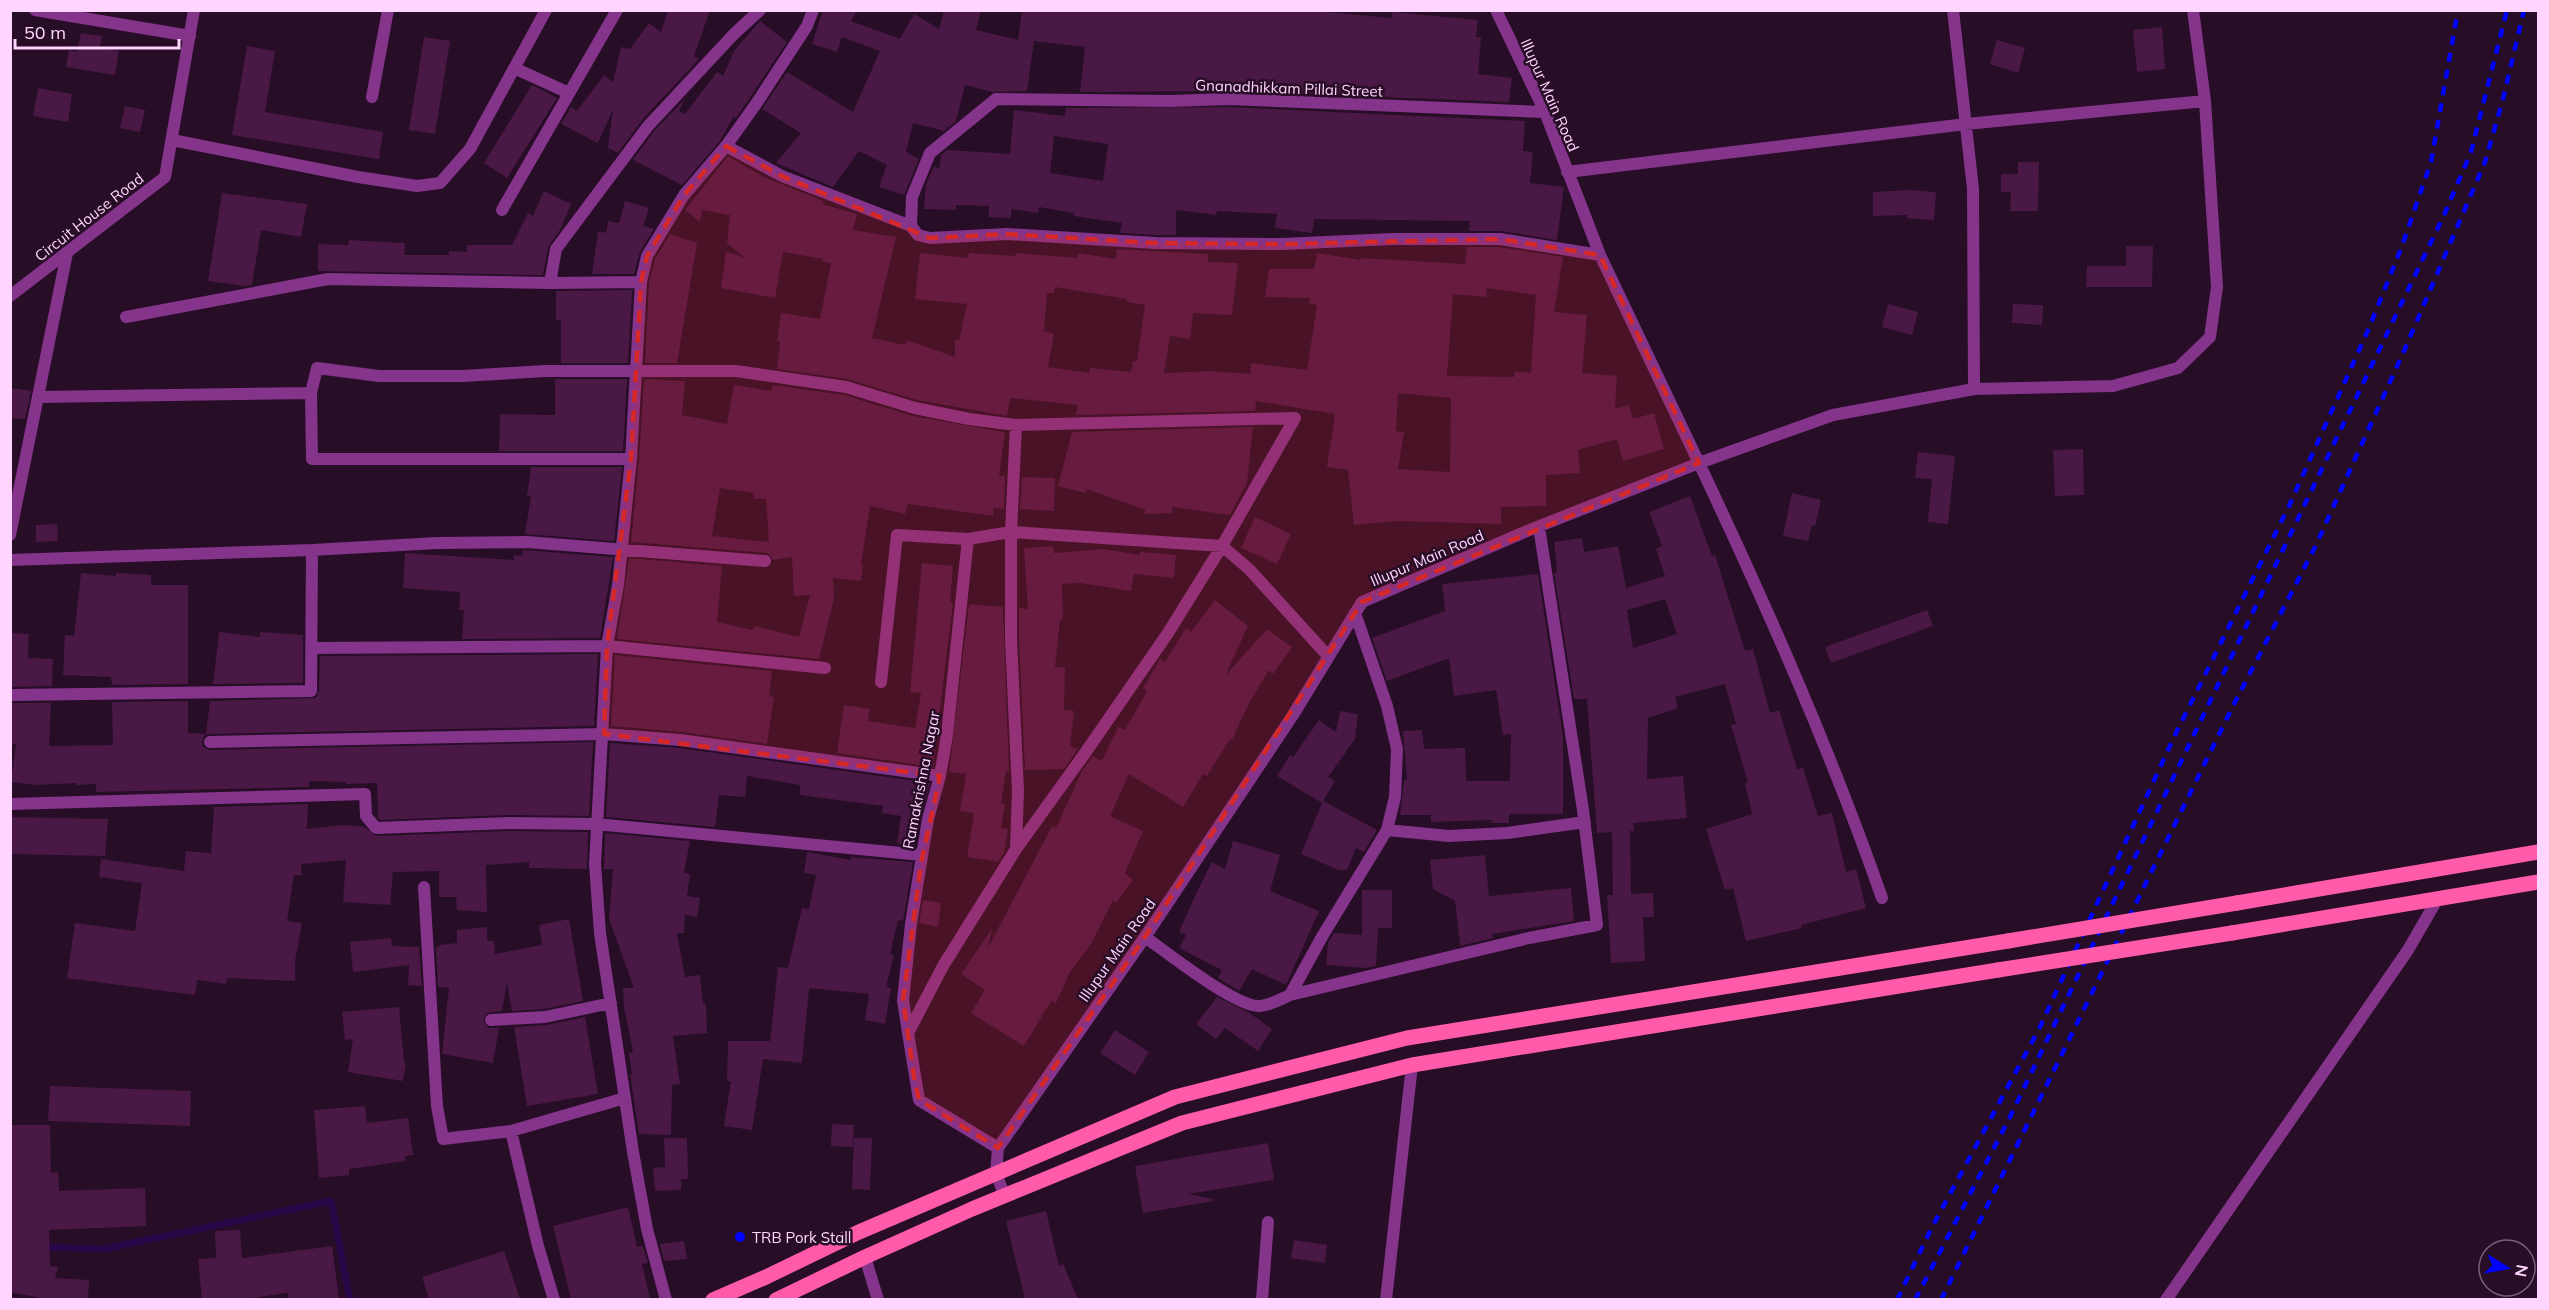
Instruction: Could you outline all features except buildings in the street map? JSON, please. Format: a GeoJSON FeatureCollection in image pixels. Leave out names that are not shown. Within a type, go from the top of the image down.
{"type":"FeatureCollection","features":[{"type":"Feature","properties":{"kind":"main road"},"geometry":{"type":"LineString","coordinates":[[713,1299],[766,1277],[859,1232],[1175,1097],[1407,1038],[2008,941],[2531,853]]}},
{"type":"Feature","properties":{"kind":"main road"},"geometry":{"type":"LineString","coordinates":[[776,1299],[864,1257],[1182,1123],[1412,1065],[2538,882]]}},
{"type":"Feature","properties":{"kind":"street"},"geometry":{"type":"LineString","coordinates":[[35,10],[190,36]]}},
{"type":"Feature","properties":{"kind":"street","name":"Circuit House Road"},"geometry":{"type":"LineString","coordinates":[[10,296],[165,177],[194,10]]}},
{"type":"Feature","properties":{"kind":"street"},"geometry":{"type":"LineString","coordinates":[[372,97],[388,10]]}},
{"type":"Feature","properties":{"kind":"street"},"geometry":{"type":"LineString","coordinates":[[172,141],[358,177],[417,186],[440,183],[470,149],[546,10]]}},
{"type":"Feature","properties":{"kind":"street"},"geometry":{"type":"LineString","coordinates":[[502,210],[616,10]]}},
{"type":"Feature","properties":{"kind":"street"},"geometry":{"type":"LineString","coordinates":[[550,284],[556,249],[648,126],[734,34],[760,10]]}},
{"type":"Feature","properties":{"kind":"street"},"geometry":{"type":"LineString","coordinates":[[666,1299],[647,1229],[625,1098],[600,933],[595,864],[604,734],[607,646],[622,551],[631,459],[641,282],[646,256],[684,195],[726,146],[807,26],[813,10]]}},
{"type":"Feature","properties":{"kind":"street","name":"Illupur Main Road"},"geometry":{"type":"LineString","coordinates":[[998,1148],[1145,937],[1293,715],[1362,602],[1539,527],[1699,463],[1600,255],[1545,112],[1496,10]]}},
{"type":"Feature","properties":{"kind":"street"},"geometry":{"type":"LineString","coordinates":[[1953,10],[1973,189],[1974,389]]}},
{"type":"Feature","properties":{"kind":"street"},"geometry":{"type":"LineString","coordinates":[[1882,898],[1853,817],[1757,586],[1699,463],[1833,416],[1974,389],[2113,386],[2178,368],[2210,337],[2217,287],[2205,101],[2193,10]]}},
{"type":"Feature","properties":{"kind":"street"},"geometry":{"type":"LineString","coordinates":[[514,68],[569,93]]}},
{"type":"Feature","properties":{"kind":"street","name":"Gnanadhikkam Pillai Street"},"geometry":{"type":"LineString","coordinates":[[910,226],[912,196],[930,153],[996,99],[1170,101],[1229,99],[1545,112]]}},
{"type":"Feature","properties":{"kind":"street"},"geometry":{"type":"LineString","coordinates":[[1567,172],[1966,124],[2205,101]]}},
{"type":"Feature","properties":{"kind":"street"},"geometry":{"type":"LineString","coordinates":[[726,146],[782,176],[910,226],[918,235],[930,238],[1007,234],[1155,243],[1282,244],[1392,239],[1500,239],[1600,255]]}},
{"type":"Feature","properties":{"kind":"street"},"geometry":{"type":"LineString","coordinates":[[10,535],[67,253]]}},
{"type":"Feature","properties":{"kind":"street"},"geometry":{"type":"LineString","coordinates":[[126,317],[328,279],[550,284],[641,282]]}},
{"type":"Feature","properties":{"kind":"street"},"geometry":{"type":"LineString","coordinates":[[631,459],[312,459],[311,393],[317,368],[379,376],[463,376],[545,371],[736,371],[846,387],[915,408],[969,419],[1016,425],[1295,418],[1222,546],[1124,698],[1016,849],[943,966],[908,1033]]}},
{"type":"Feature","properties":{"kind":"street"},"geometry":{"type":"LineString","coordinates":[[39,397],[311,393]]}},
{"type":"Feature","properties":{"kind":"street"},"geometry":{"type":"LineString","coordinates":[[1016,425],[1011,532],[1011,640],[1018,791],[1016,849]]}},
{"type":"Feature","properties":{"kind":"street"},"geometry":{"type":"LineString","coordinates":[[1145,937],[1214,985],[1248,1003],[1260,1006],[1290,995],[1519,940],[1597,925],[1585,822],[1539,527]]}},
{"type":"Feature","properties":{"kind":"street"},"geometry":{"type":"LineString","coordinates":[[881,682],[897,535],[968,539],[1011,532],[1222,546],[1249,568],[1328,656]]}},
{"type":"Feature","properties":{"kind":"street","name":"Ramakrishna Nagar"},"geometry":{"type":"LineString","coordinates":[[968,539],[948,735],[928,819],[911,924],[903,1000],[919,1100],[998,1148]]}},
{"type":"Feature","properties":{"kind":"street"},"geometry":{"type":"LineString","coordinates":[[10,560],[312,550],[437,543],[527,542],[765,561]]}},
{"type":"Feature","properties":{"kind":"street"},"geometry":{"type":"LineString","coordinates":[[10,695],[311,691],[312,550]]}},
{"type":"Feature","properties":{"kind":"street"},"geometry":{"type":"LineString","coordinates":[[1290,995],[1323,935],[1387,830],[1395,797],[1397,749],[1383,695],[1355,613]]}},
{"type":"Feature","properties":{"kind":"street"},"geometry":{"type":"LineString","coordinates":[[312,648],[607,646],[825,668]]}},
{"type":"Feature","properties":{"kind":"street"},"geometry":{"type":"LineString","coordinates":[[210,742],[604,734],[680,740],[940,776]]}},
{"type":"Feature","properties":{"kind":"street"},"geometry":{"type":"LineString","coordinates":[[10,804],[365,794],[366,816],[375,828],[596,824],[922,855]]}},
{"type":"Feature","properties":{"kind":"street"},"geometry":{"type":"LineString","coordinates":[[1387,830],[1449,836],[1507,833],[1585,822]]}},
{"type":"Feature","properties":{"kind":"street"},"geometry":{"type":"LineString","coordinates":[[424,887],[437,1106],[443,1139],[510,1131],[625,1098]]}},
{"type":"Feature","properties":{"kind":"street"},"geometry":{"type":"LineString","coordinates":[[2166,1299],[2408,950],[2438,898]]}},
{"type":"Feature","properties":{"kind":"street"},"geometry":{"type":"LineString","coordinates":[[491,1020],[544,1017],[611,1003]]}},
{"type":"Feature","properties":{"kind":"street"},"geometry":{"type":"LineString","coordinates":[[1386,1299],[1412,1065]]}},
{"type":"Feature","properties":{"kind":"street"},"geometry":{"type":"LineString","coordinates":[[510,1131],[538,1246],[554,1299]]}},
{"type":"Feature","properties":{"kind":"street"},"geometry":{"type":"LineString","coordinates":[[998,1148],[996,1174],[1005,1196]]}},
{"type":"Feature","properties":{"kind":"street"},"geometry":{"type":"LineString","coordinates":[[1262,1299],[1268,1222]]}},
{"type":"Feature","properties":{"kind":"street"},"geometry":{"type":"LineString","coordinates":[[864,1257],[878,1299]]}},
{"type":"Feature","properties":{"kind":"highlighted area"},"geometry":{"type":"Polygon","coordinates":[[[726,146],[782,176],[930,238],[1007,234],[1155,243],[1282,244],[1500,239],[1600,255],[1699,463],[1362,602],[1145,937],[998,1148],[919,1100],[914,1077],[903,1000],[921,863],[940,776],[604,734],[607,646],[631,459],[641,282],[647,256],[684,195],[726,146]]]}},
{"type":"Feature","properties":{"kind":"waterway"},"geometry":{"type":"LineString","coordinates":[[43,1247],[104,1249],[331,1201],[350,1300]]}},
{"type":"Feature","properties":{"kind":"railway"},"geometry":{"type":"LineString","coordinates":[[1897,1300],[1930,1231],[2039,1029],[2175,735],[2289,506],[2369,328],[2402,246],[2431,162],[2458,10]]}},
{"type":"Feature","properties":{"kind":"railway"},"geometry":{"type":"LineString","coordinates":[[1915,1300],[2009,1119],[2445,213],[2471,152],[2507,10]]}},
{"type":"Feature","properties":{"kind":"railway"},"geometry":{"type":"LineString","coordinates":[[1941,1300],[2230,712],[2316,545],[2404,351],[2485,162],[2524,10]]}},
{"type":"Feature","properties":{"kind":"place","name":"TRB Pork Stall"},"geometry":{"type":"Point","coordinates":[740,1237]}}]}
